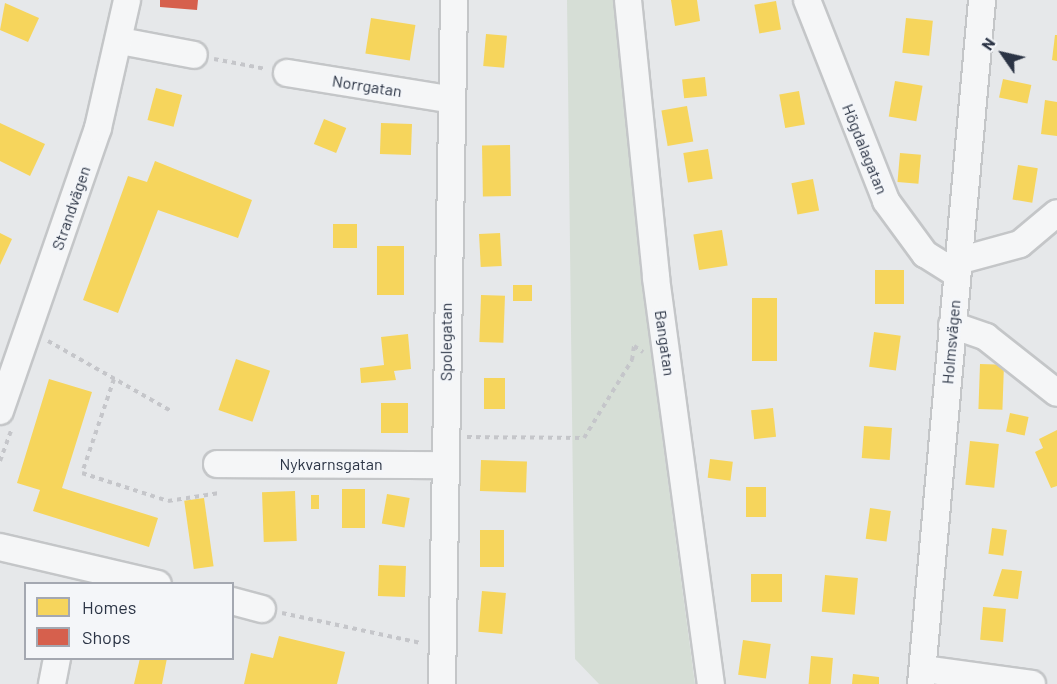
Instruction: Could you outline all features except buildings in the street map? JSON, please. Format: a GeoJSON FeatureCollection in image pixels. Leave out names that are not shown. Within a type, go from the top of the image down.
{"type":"FeatureCollection","features":[{"type":"Feature","properties":{"kind":"street","name":"Strandvägen"},"geometry":{"type":"LineString","coordinates":[[0,411],[98,128],[120,41],[127,0]]}},
{"type":"Feature","properties":{"kind":"street","name":"Spolegatan"},"geometry":{"type":"LineString","coordinates":[[442,684],[448,99],[454,0]]}},
{"type":"Feature","properties":{"kind":"street","name":"Bangatan"},"geometry":{"type":"LineString","coordinates":[[628,0],[669,370],[711,684]]}},
{"type":"Feature","properties":{"kind":"street","name":"Högdalagatan"},"geometry":{"type":"LineString","coordinates":[[807,0],[886,201],[924,254],[957,267]]}},
{"type":"Feature","properties":{"kind":"street","name":"Holmsvägen"},"geometry":{"type":"LineString","coordinates":[[922,677],[982,0]]}},
{"type":"Feature","properties":{"kind":"street"},"geometry":{"type":"LineString","coordinates":[[120,41],[194,55]]}},
{"type":"Feature","properties":{"kind":"street","name":"Norrgatan"},"geometry":{"type":"LineString","coordinates":[[287,73],[448,99]]}},
{"type":"Feature","properties":{"kind":"street"},"geometry":{"type":"LineString","coordinates":[[957,267],[1020,244],[1057,213]]}},
{"type":"Feature","properties":{"kind":"street"},"geometry":{"type":"LineString","coordinates":[[952,325],[986,337],[1057,393]]}},
{"type":"Feature","properties":{"kind":"street","name":"Nykvarnsgatan"},"geometry":{"type":"LineString","coordinates":[[217,464],[446,465]]}},
{"type":"Feature","properties":{"kind":"street"},"geometry":{"type":"LineString","coordinates":[[0,547],[76,574],[142,582]]}},
{"type":"Feature","properties":{"kind":"street"},"geometry":{"type":"LineString","coordinates":[[234,602],[262,609]]}},
{"type":"Feature","properties":{"kind":"street"},"geometry":{"type":"LineString","coordinates":[[52,684],[57,660]]}},
{"type":"Feature","properties":{"kind":"street"},"geometry":{"type":"LineString","coordinates":[[922,677],[1032,684]]}},
{"type":"Feature","properties":{"kind":"path"},"geometry":{"type":"LineString","coordinates":[[194,55],[287,73]]}},
{"type":"Feature","properties":{"kind":"path"},"geometry":{"type":"LineString","coordinates":[[42,338],[171,411]]}},
{"type":"Feature","properties":{"kind":"path"},"geometry":{"type":"LineString","coordinates":[[446,437],[584,438],[632,360],[634,346],[669,370]]}},
{"type":"Feature","properties":{"kind":"path"},"geometry":{"type":"LineString","coordinates":[[114,379],[82,473],[168,501],[219,493]]}},
{"type":"Feature","properties":{"kind":"path"},"geometry":{"type":"LineString","coordinates":[[262,609],[442,646]]}},
{"type":"Feature","properties":{"kind":"shaded area"},"geometry":{"type":"Polygon","coordinates":[[[567,0],[614,0],[641,278],[695,684],[599,684],[575,659],[567,0]]]}}]}
